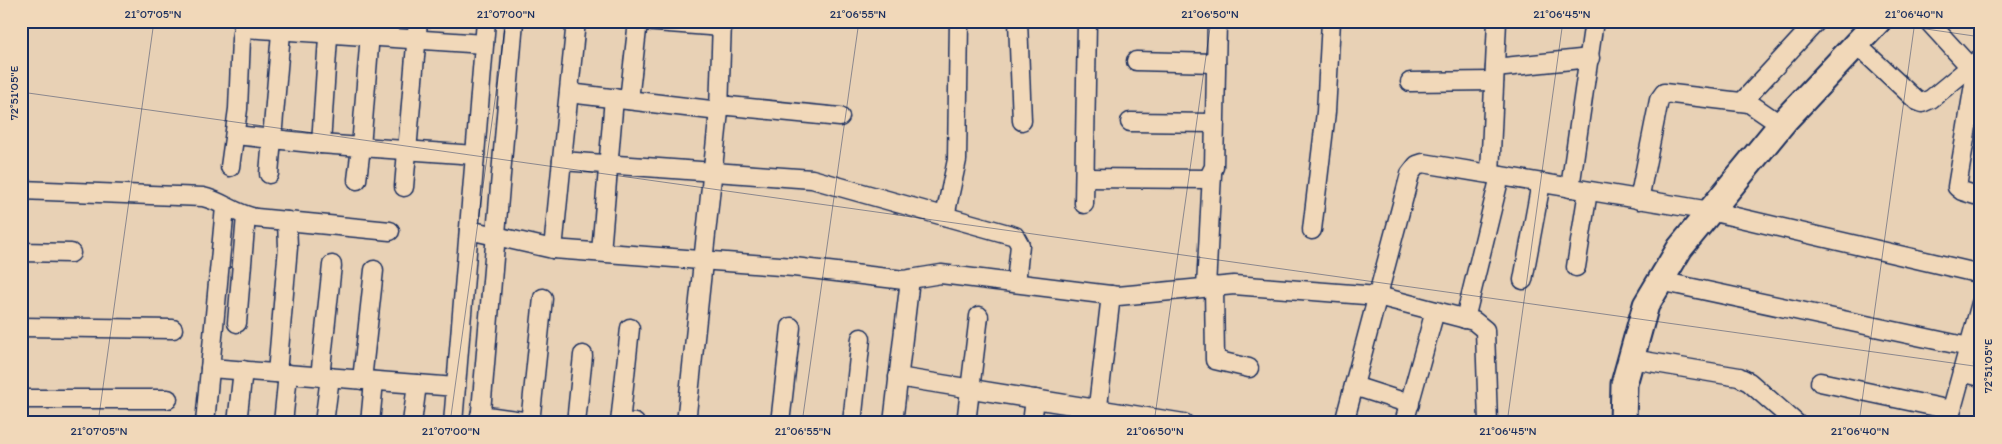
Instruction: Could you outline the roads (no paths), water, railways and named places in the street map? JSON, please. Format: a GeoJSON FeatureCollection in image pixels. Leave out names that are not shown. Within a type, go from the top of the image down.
{"type":"FeatureCollection","features":[{"type":"Feature","properties":{"kind":"street"},"geometry":{"type":"LineString","coordinates":[[404,187],[418,21]]}},
{"type":"Feature","properties":{"kind":"street"},"geometry":{"type":"LineString","coordinates":[[453,423],[486,21]]}},
{"type":"Feature","properties":{"kind":"street"},"geometry":{"type":"LineString","coordinates":[[514,21],[480,419],[530,422],[543,298]]}},
{"type":"Feature","properties":{"kind":"street"},"geometry":{"type":"LineString","coordinates":[[553,249],[576,21]]}},
{"type":"Feature","properties":{"kind":"street"},"geometry":{"type":"LineString","coordinates":[[601,252],[608,164],[640,21],[722,24],[719,108],[686,423]]}},
{"type":"Feature","properties":{"kind":"street"},"geometry":{"type":"LineString","coordinates":[[945,216],[957,160],[959,21]]}},
{"type":"Feature","properties":{"kind":"street"},"geometry":{"type":"LineString","coordinates":[[1018,21],[1022,121]]}},
{"type":"Feature","properties":{"kind":"street"},"geometry":{"type":"LineString","coordinates":[[1084,204],[1087,21]]}},
{"type":"Feature","properties":{"kind":"street"},"geometry":{"type":"LineString","coordinates":[[1217,21],[1210,287],[1215,360],[1249,368]]}},
{"type":"Feature","properties":{"kind":"street"},"geometry":{"type":"LineString","coordinates":[[1312,230],[1326,112],[1331,21]]}},
{"type":"Feature","properties":{"kind":"street"},"geometry":{"type":"LineString","coordinates":[[1465,319],[1495,175],[1494,74],[1497,21]]}},
{"type":"Feature","properties":{"kind":"street"},"geometry":{"type":"LineString","coordinates":[[1570,188],[1594,21]]}},
{"type":"Feature","properties":{"kind":"street"},"geometry":{"type":"LineString","coordinates":[[1743,102],[1817,21]]}},
{"type":"Feature","properties":{"kind":"street"},"geometry":{"type":"LineString","coordinates":[[1623,423],[1624,384],[1635,354],[1646,305],[1680,248],[1781,125],[1878,21]]}},
{"type":"Feature","properties":{"kind":"street"},"geometry":{"type":"LineString","coordinates":[[1928,21],[1976,62]]}},
{"type":"Feature","properties":{"kind":"street"},"geometry":{"type":"LineString","coordinates":[[230,167],[236,135],[243,25],[370,28],[417,40],[484,44]]}},
{"type":"Feature","properties":{"kind":"street"},"geometry":{"type":"LineString","coordinates":[[269,174],[282,26]]}},
{"type":"Feature","properties":{"kind":"street"},"geometry":{"type":"LineString","coordinates":[[321,144],[329,27]]}},
{"type":"Feature","properties":{"kind":"street"},"geometry":{"type":"LineString","coordinates":[[358,180],[370,28]]}},
{"type":"Feature","properties":{"kind":"street"},"geometry":{"type":"LineString","coordinates":[[1856,44],[1917,101],[1922,103],[1931,99],[1976,62]]}},
{"type":"Feature","properties":{"kind":"street"},"geometry":{"type":"LineString","coordinates":[[1410,82],[1494,74],[1590,58]]}},
{"type":"Feature","properties":{"kind":"street"},"geometry":{"type":"LineString","coordinates":[[1136,61],[1216,63]]}},
{"type":"Feature","properties":{"kind":"street"},"geometry":{"type":"LineString","coordinates":[[1976,62],[1958,187],[1981,197]]}},
{"type":"Feature","properties":{"kind":"street"},"geometry":{"type":"LineString","coordinates":[[482,66],[510,68]]}},
{"type":"Feature","properties":{"kind":"street"},"geometry":{"type":"LineString","coordinates":[[1640,200],[1661,95],[1666,92],[1754,105],[1781,125]]}},
{"type":"Feature","properties":{"kind":"street"},"geometry":{"type":"LineString","coordinates":[[569,93],[719,108],[840,117]]}},
{"type":"Feature","properties":{"kind":"street"},"geometry":{"type":"LineString","coordinates":[[1130,122],[1215,123]]}},
{"type":"Feature","properties":{"kind":"street"},"geometry":{"type":"LineString","coordinates":[[236,135],[272,137],[321,144],[408,148],[475,155]]}},
{"type":"Feature","properties":{"kind":"street"},"geometry":{"type":"LineString","coordinates":[[562,161],[812,179],[1011,234],[1019,239],[1016,282]]}},
{"type":"Feature","properties":{"kind":"street"},"geometry":{"type":"LineString","coordinates":[[1344,423],[1413,168],[1423,163],[1710,211],[1981,274]]}},
{"type":"Feature","properties":{"kind":"street"},"geometry":{"type":"LineString","coordinates":[[1085,178],[1202,180],[1208,179],[1212,174]]}},
{"type":"Feature","properties":{"kind":"street"},"geometry":{"type":"LineString","coordinates":[[1523,280],[1541,183]]}},
{"type":"Feature","properties":{"kind":"street"},"geometry":{"type":"LineString","coordinates":[[21,190],[203,197],[246,216],[390,231]]}},
{"type":"Feature","properties":{"kind":"street"},"geometry":{"type":"LineString","coordinates":[[1576,267],[1588,191]]}},
{"type":"Feature","properties":{"kind":"street"},"geometry":{"type":"LineString","coordinates":[[205,423],[225,207]]}},
{"type":"Feature","properties":{"kind":"street"},"geometry":{"type":"LineString","coordinates":[[237,323],[246,216]]}},
{"type":"Feature","properties":{"kind":"street"},"geometry":{"type":"LineString","coordinates":[[283,423],[288,247],[286,221]]}},
{"type":"Feature","properties":{"kind":"street"},"geometry":{"type":"LineString","coordinates":[[469,230],[553,249],[703,259],[910,279],[942,274],[1111,295],[1234,286],[1378,296],[1435,310],[1481,325],[1485,330],[1487,339],[1488,423]]}},
{"type":"Feature","properties":{"kind":"street"},"geometry":{"type":"LineString","coordinates":[[21,252],[71,253]]}},
{"type":"Feature","properties":{"kind":"street"},"geometry":{"type":"LineString","coordinates":[[324,423],[332,265]]}},
{"type":"Feature","properties":{"kind":"street"},"geometry":{"type":"LineString","coordinates":[[370,423],[368,380],[374,270]]}},
{"type":"Feature","properties":{"kind":"street"},"geometry":{"type":"LineString","coordinates":[[893,423],[910,279]]}},
{"type":"Feature","properties":{"kind":"street"},"geometry":{"type":"LineString","coordinates":[[1660,281],[1969,347]]}},
{"type":"Feature","properties":{"kind":"street"},"geometry":{"type":"LineString","coordinates":[[1097,416],[1111,295]]}},
{"type":"Feature","properties":{"kind":"street"},"geometry":{"type":"LineString","coordinates":[[1820,382],[1950,416],[1981,303]]}},
{"type":"Feature","properties":{"kind":"street"},"geometry":{"type":"LineString","coordinates":[[1404,423],[1435,310]]}},
{"type":"Feature","properties":{"kind":"street"},"geometry":{"type":"LineString","coordinates":[[966,423],[980,316]]}},
{"type":"Feature","properties":{"kind":"street"},"geometry":{"type":"LineString","coordinates":[[21,327],[173,329]]}},
{"type":"Feature","properties":{"kind":"street"},"geometry":{"type":"LineString","coordinates":[[780,423],[791,327]]}},
{"type":"Feature","properties":{"kind":"street"},"geometry":{"type":"LineString","coordinates":[[625,422],[630,328]]}},
{"type":"Feature","properties":{"kind":"street"},"geometry":{"type":"LineString","coordinates":[[852,423],[861,338]]}},
{"type":"Feature","properties":{"kind":"street"},"geometry":{"type":"LineString","coordinates":[[1635,354],[1638,423]]}},
{"type":"Feature","properties":{"kind":"street"},"geometry":{"type":"LineString","coordinates":[[1635,354],[1739,377],[1749,382],[1796,423]]}},
{"type":"Feature","properties":{"kind":"street"},"geometry":{"type":"LineString","coordinates":[[576,423],[583,355]]}},
{"type":"Feature","properties":{"kind":"street"},"geometry":{"type":"LineString","coordinates":[[210,368],[456,387]]}},
{"type":"Feature","properties":{"kind":"street"},"geometry":{"type":"LineString","coordinates":[[237,423],[243,370]]}},
{"type":"Feature","properties":{"kind":"street"},"geometry":{"type":"LineString","coordinates":[[1962,372],[1981,376]]}},
{"type":"Feature","properties":{"kind":"street"},"geometry":{"type":"LineString","coordinates":[[898,377],[1035,399],[1097,416],[1184,423]]}},
{"type":"Feature","properties":{"kind":"street"},"geometry":{"type":"LineString","coordinates":[[412,423],[417,384]]}},
{"type":"Feature","properties":{"kind":"street"},"geometry":{"type":"LineString","coordinates":[[1354,386],[1410,404]]}},
{"type":"Feature","properties":{"kind":"street"},"geometry":{"type":"LineString","coordinates":[[21,399],[168,399]]}},
{"type":"Feature","properties":{"kind":"street"},"geometry":{"type":"LineString","coordinates":[[1032,423],[1035,399]]}}]}
